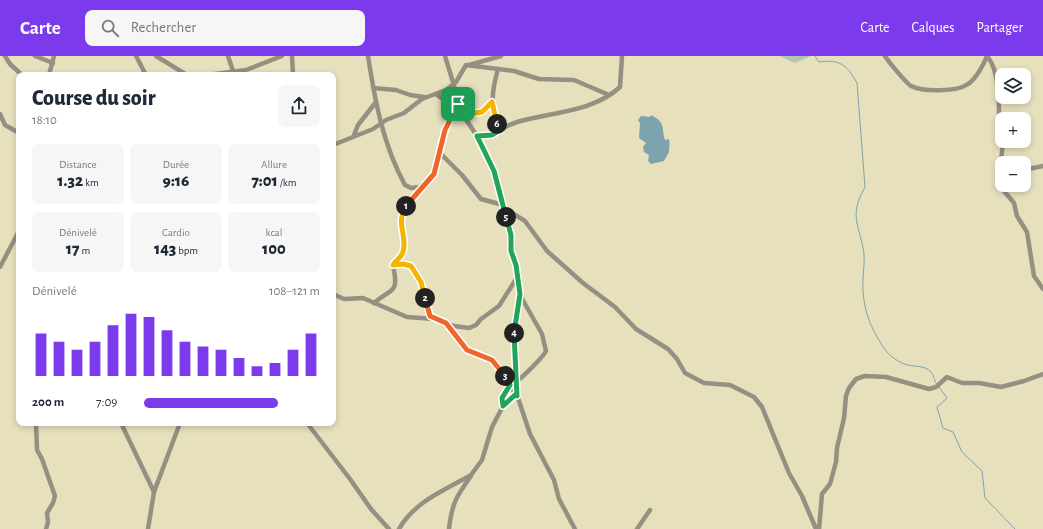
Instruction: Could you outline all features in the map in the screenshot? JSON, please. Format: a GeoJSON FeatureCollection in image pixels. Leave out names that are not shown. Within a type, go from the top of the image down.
{"type":"FeatureCollection","features":[{"type":"Feature","properties":{"kind":"street"},"geometry":{"type":"LineString","coordinates":[[5,56],[10,64],[19,72]]}},
{"type":"Feature","properties":{"kind":"street"},"geometry":{"type":"LineString","coordinates":[[35,56],[52,64]]}},
{"type":"Feature","properties":{"kind":"street"},"geometry":{"type":"LineString","coordinates":[[50,72],[54,56]]}},
{"type":"Feature","properties":{"kind":"street"},"geometry":{"type":"LineString","coordinates":[[136,56],[144,72]]}},
{"type":"Feature","properties":{"kind":"street"},"geometry":{"type":"LineString","coordinates":[[156,56],[182,72]]}},
{"type":"Feature","properties":{"kind":"street"},"geometry":{"type":"LineString","coordinates":[[228,56],[233,72]]}},
{"type":"Feature","properties":{"kind":"street"},"geometry":{"type":"LineString","coordinates":[[239,72],[282,56]]}},
{"type":"Feature","properties":{"kind":"street"},"geometry":{"type":"LineString","coordinates":[[292,56],[293,72]]}},
{"type":"Feature","properties":{"kind":"street"},"geometry":{"type":"LineString","coordinates":[[368,56],[376,102],[388,148],[405,185],[411,188],[420,187]]}},
{"type":"Feature","properties":{"kind":"street"},"geometry":{"type":"LineString","coordinates":[[445,56],[454,84],[458,104],[463,115],[477,136],[494,171],[511,238],[511,251],[518,276],[520,295],[513,337],[517,380],[516,395],[503,406],[491,429],[482,460],[462,487],[456,498],[449,529]]}},
{"type":"Feature","properties":{"kind":"street"},"geometry":{"type":"LineString","coordinates":[[336,144],[354,135],[367,132],[381,123],[404,112],[426,97],[436,94],[454,84],[461,75],[464,66],[501,56]]}},
{"type":"Feature","properties":{"kind":"street"},"geometry":{"type":"LineString","coordinates":[[477,136],[492,135],[515,123],[596,103],[621,86],[622,56]]}},
{"type":"Feature","properties":{"kind":"street"},"geometry":{"type":"LineString","coordinates":[[885,56],[907,83],[922,90],[954,89],[967,85],[980,70],[987,56],[993,64],[997,81],[998,112]]}},
{"type":"Feature","properties":{"kind":"street"},"geometry":{"type":"LineString","coordinates":[[469,65],[514,71],[539,79],[574,80],[609,95]]}},
{"type":"Feature","properties":{"kind":"street"},"geometry":{"type":"LineString","coordinates":[[498,69],[493,87],[492,102],[495,118],[500,130]]}},
{"type":"Feature","properties":{"kind":"street"},"geometry":{"type":"LineString","coordinates":[[373,88],[396,90],[410,95],[426,97]]}},
{"type":"Feature","properties":{"kind":"street"},"geometry":{"type":"LineString","coordinates":[[436,94],[463,115],[482,112],[492,102]]}},
{"type":"Feature","properties":{"kind":"street"},"geometry":{"type":"LineString","coordinates":[[354,135],[358,124],[376,102]]}},
{"type":"Feature","properties":{"kind":"street"},"geometry":{"type":"LineString","coordinates":[[393,265],[401,257],[404,250],[401,225],[403,211],[420,187],[434,174],[440,153],[440,143],[458,104]]}},
{"type":"Feature","properties":{"kind":"street"},"geometry":{"type":"LineString","coordinates":[[0,114],[5,126],[16,129]]}},
{"type":"Feature","properties":{"kind":"street"},"geometry":{"type":"LineString","coordinates":[[1002,148],[998,183],[1002,190],[1014,203],[1017,216],[1027,232],[1034,276],[1043,289]]}},
{"type":"Feature","properties":{"kind":"street"},"geometry":{"type":"LineString","coordinates":[[440,153],[462,175],[482,199],[504,207],[525,221],[547,250],[583,283],[615,307],[636,329],[668,349],[677,359],[685,373],[704,383],[730,385],[754,397],[762,407],[789,473],[802,496],[817,529]]}},
{"type":"Feature","properties":{"kind":"street"},"geometry":{"type":"LineString","coordinates":[[1031,169],[1043,166]]}},
{"type":"Feature","properties":{"kind":"street"},"geometry":{"type":"LineString","coordinates":[[0,267],[16,237]]}},
{"type":"Feature","properties":{"kind":"street"},"geometry":{"type":"LineString","coordinates":[[393,265],[406,264],[413,268],[421,282],[430,315],[446,323],[463,328],[476,326],[481,319],[499,306],[518,276]]}},
{"type":"Feature","properties":{"kind":"street"},"geometry":{"type":"LineString","coordinates":[[374,303],[391,292],[394,288],[397,279],[393,265]]}},
{"type":"Feature","properties":{"kind":"street"},"geometry":{"type":"LineString","coordinates":[[336,295],[344,299],[360,298],[407,317],[434,318]]}},
{"type":"Feature","properties":{"kind":"street"},"geometry":{"type":"LineString","coordinates":[[503,406],[502,398],[510,385],[545,353],[546,348],[542,334],[520,295]]}},
{"type":"Feature","properties":{"kind":"street"},"geometry":{"type":"LineString","coordinates":[[446,323],[467,350],[487,357],[496,364],[510,385],[516,395],[530,434],[554,480],[559,499],[575,529]]}},
{"type":"Feature","properties":{"kind":"street"},"geometry":{"type":"LineString","coordinates":[[817,529],[822,494],[830,484],[836,462],[837,448],[844,418],[846,396],[849,388],[858,378],[874,376],[892,378],[929,389],[936,387],[947,378],[962,383],[977,382],[1000,387],[1024,381],[1043,374]]}},
{"type":"Feature","properties":{"kind":"street"},"geometry":{"type":"LineString","coordinates":[[36,426],[37,450],[42,459],[54,496],[53,503],[47,514],[48,522],[46,529]]}},
{"type":"Feature","properties":{"kind":"street"},"geometry":{"type":"LineString","coordinates":[[122,426],[154,492]]}},
{"type":"Feature","properties":{"kind":"street"},"geometry":{"type":"LineString","coordinates":[[148,529],[154,492],[179,426]]}},
{"type":"Feature","properties":{"kind":"street"},"geometry":{"type":"LineString","coordinates":[[309,426],[371,509],[389,529]]}},
{"type":"Feature","properties":{"kind":"street"},"geometry":{"type":"LineString","coordinates":[[399,529],[410,515],[436,493],[471,476]]}},
{"type":"Feature","properties":{"kind":"street"},"geometry":{"type":"LineString","coordinates":[[637,529],[650,510]]}},
{"type":"Feature","properties":{"kind":"green space"},"geometry":{"type":"Polygon","coordinates":[[[780,56],[811,56],[795,63],[780,56]]]}},
{"type":"Feature","properties":{"kind":"water"},"geometry":{"type":"Polygon","coordinates":[[[651,115],[661,123],[665,140],[669,139],[669,152],[664,161],[651,164],[648,161],[649,155],[644,152],[643,147],[646,143],[639,138],[640,123],[638,120],[641,116],[650,117],[651,115]]]}},
{"type":"Feature","properties":{"kind":"waterway"},"geometry":{"type":"LineString","coordinates":[[815,56],[819,62],[832,61],[842,65],[850,72],[857,83],[865,187],[860,197],[856,214],[864,254],[863,286],[865,308],[870,324],[878,339],[889,354],[903,363],[911,366],[923,367],[929,370],[936,383]]}},
{"type":"Feature","properties":{"kind":"waterway"},"geometry":{"type":"LineString","coordinates":[[939,387],[947,398],[937,407],[943,428],[953,432],[962,452],[982,471],[985,498],[1015,529]]}},
{"type":"Feature","properties":{"kind":"route"},"geometry":{"type":"LineString","coordinates":[[492,102],[495,118],[500,130],[492,135],[477,136],[494,171],[496,184],[511,235],[511,251],[516,265],[520,294],[520,302],[513,337],[516,363],[517,396],[516,394],[513,396],[503,406],[502,398],[510,385],[504,372],[487,357],[467,350],[462,346],[446,323],[430,316],[421,282],[411,266],[403,264],[393,265],[401,257],[404,250],[401,225],[403,211],[420,187],[434,174],[440,151],[440,143],[458,104],[463,115],[482,112],[492,102]]}}]}
